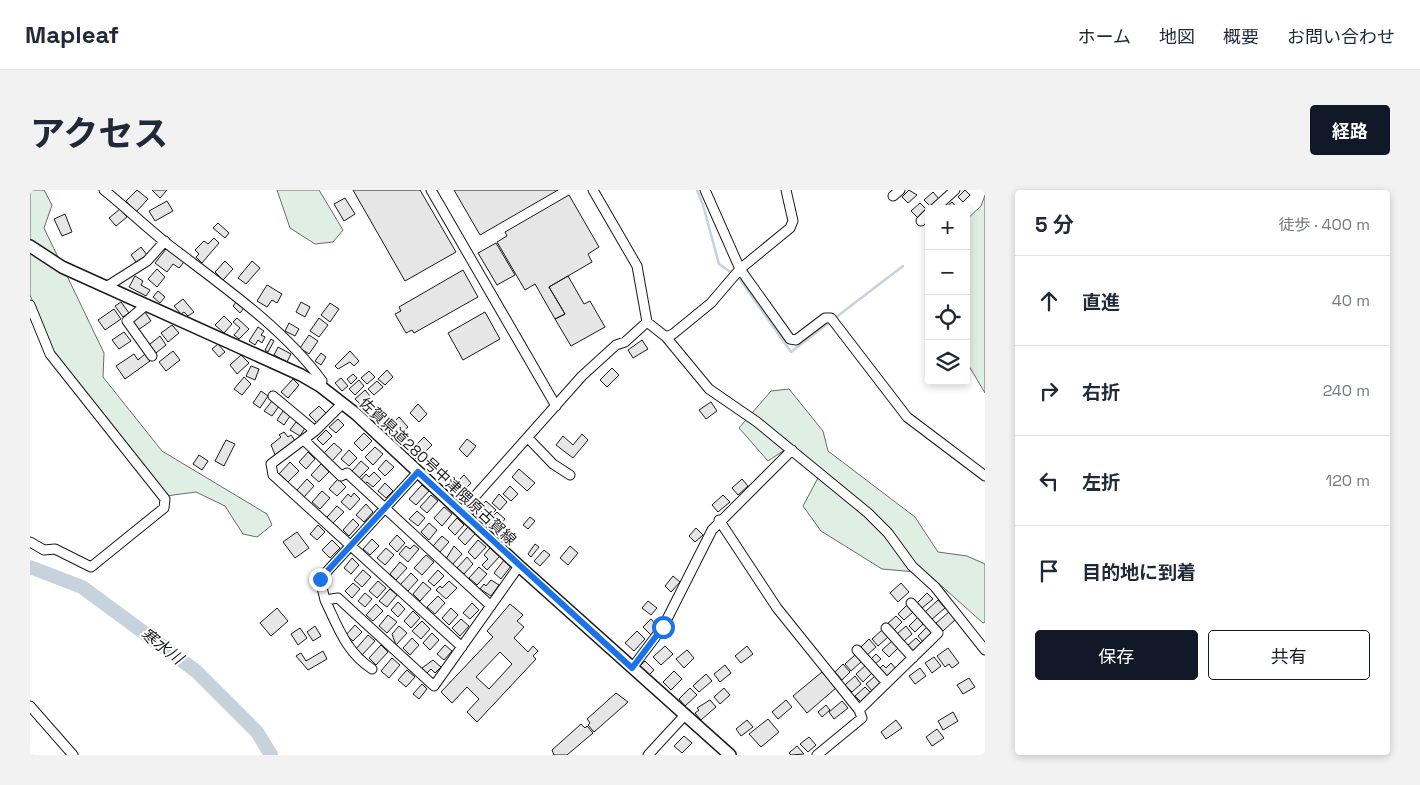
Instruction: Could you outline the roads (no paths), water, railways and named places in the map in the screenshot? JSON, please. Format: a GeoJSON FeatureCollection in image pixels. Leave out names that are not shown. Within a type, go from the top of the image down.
{"type":"FeatureCollection","features":[{"type":"Feature","properties":{"kind":"main road","name":"佐賀県道280号中津隈原古賀線"},"geometry":{"type":"LineString","coordinates":[[30,246],[62,267],[301,375],[320,386],[343,403],[519,566],[730,755]]}},
{"type":"Feature","properties":{"kind":"street"},"geometry":{"type":"LineString","coordinates":[[104,190],[280,335],[313,368],[322,380],[320,386]]}},
{"type":"Feature","properties":{"kind":"street"},"geometry":{"type":"LineString","coordinates":[[431,190],[556,406]]}},
{"type":"Feature","properties":{"kind":"street"},"geometry":{"type":"LineString","coordinates":[[593,190],[638,266],[647,322],[666,337],[709,390],[758,422],[868,513],[888,533],[912,566],[935,587],[985,650]]}},
{"type":"Feature","properties":{"kind":"street"},"geometry":{"type":"LineString","coordinates":[[705,190],[740,269],[790,339],[796,340],[825,318],[832,320],[907,417],[985,476]]}},
{"type":"Feature","properties":{"kind":"street"},"geometry":{"type":"LineString","coordinates":[[666,337],[673,334],[712,303],[740,269],[790,228],[792,221],[786,190]]}},
{"type":"Feature","properties":{"kind":"street"},"geometry":{"type":"LineString","coordinates":[[938,205],[955,190]]}},
{"type":"Feature","properties":{"kind":"street"},"geometry":{"type":"LineString","coordinates":[[921,221],[925,217]]}},
{"type":"Feature","properties":{"kind":"street"},"geometry":{"type":"LineString","coordinates":[[106,287],[147,261],[165,241]]}},
{"type":"Feature","properties":{"kind":"street"},"geometry":{"type":"LineString","coordinates":[[30,305],[50,354],[165,500],[164,508],[91,567],[55,549],[44,550],[30,542]]}},
{"type":"Feature","properties":{"kind":"street"},"geometry":{"type":"LineString","coordinates":[[146,305],[127,320],[152,356]]}},
{"type":"Feature","properties":{"kind":"street"},"geometry":{"type":"LineString","coordinates":[[461,512],[582,376],[616,345],[625,342],[647,322]]}},
{"type":"Feature","properties":{"kind":"street"},"geometry":{"type":"LineString","coordinates":[[272,396],[315,431]]}},
{"type":"Feature","properties":{"kind":"street"},"geometry":{"type":"LineString","coordinates":[[343,403],[315,431],[272,464],[273,475],[462,647]]}},
{"type":"Feature","properties":{"kind":"street"},"geometry":{"type":"LineString","coordinates":[[528,438],[553,464],[570,475]]}},
{"type":"Feature","properties":{"kind":"street"},"geometry":{"type":"LineString","coordinates":[[304,440],[340,476],[347,473],[491,606]]}},
{"type":"Feature","properties":{"kind":"street"},"geometry":{"type":"LineString","coordinates":[[632,668],[663,627],[712,530],[719,520],[792,450]]}},
{"type":"Feature","properties":{"kind":"street"},"geometry":{"type":"LineString","coordinates":[[372,669],[359,661],[347,647],[325,600],[320,579],[418,472]]}},
{"type":"Feature","properties":{"kind":"street"},"geometry":{"type":"LineString","coordinates":[[719,520],[777,608],[859,710],[862,718],[816,755]]}},
{"type":"Feature","properties":{"kind":"street"},"geometry":{"type":"LineString","coordinates":[[325,600],[338,598],[434,686],[519,566]]}},
{"type":"Feature","properties":{"kind":"street"},"geometry":{"type":"LineString","coordinates":[[859,710],[938,633],[911,603]]}},
{"type":"Feature","properties":{"kind":"street"},"geometry":{"type":"LineString","coordinates":[[886,628],[913,658]]}},
{"type":"Feature","properties":{"kind":"street"},"geometry":{"type":"LineString","coordinates":[[857,650],[887,683]]}},
{"type":"Feature","properties":{"kind":"street"},"geometry":{"type":"LineString","coordinates":[[30,706],[73,755]]}},
{"type":"Feature","properties":{"kind":"street"},"geometry":{"type":"LineString","coordinates":[[648,755],[685,715]]}},
{"type":"Feature","properties":{"kind":"waterway"},"geometry":{"type":"LineString","coordinates":[[697,190],[719,264],[739,278],[791,352],[830,322]]}},
{"type":"Feature","properties":{"kind":"waterway"},"geometry":{"type":"LineString","coordinates":[[835,318],[903,266]]}},
{"type":"Feature","properties":{"kind":"waterway","name":"寒水川"},"geometry":{"type":"LineString","coordinates":[[30,567],[82,587],[196,671],[257,732],[271,755]]}}]}
